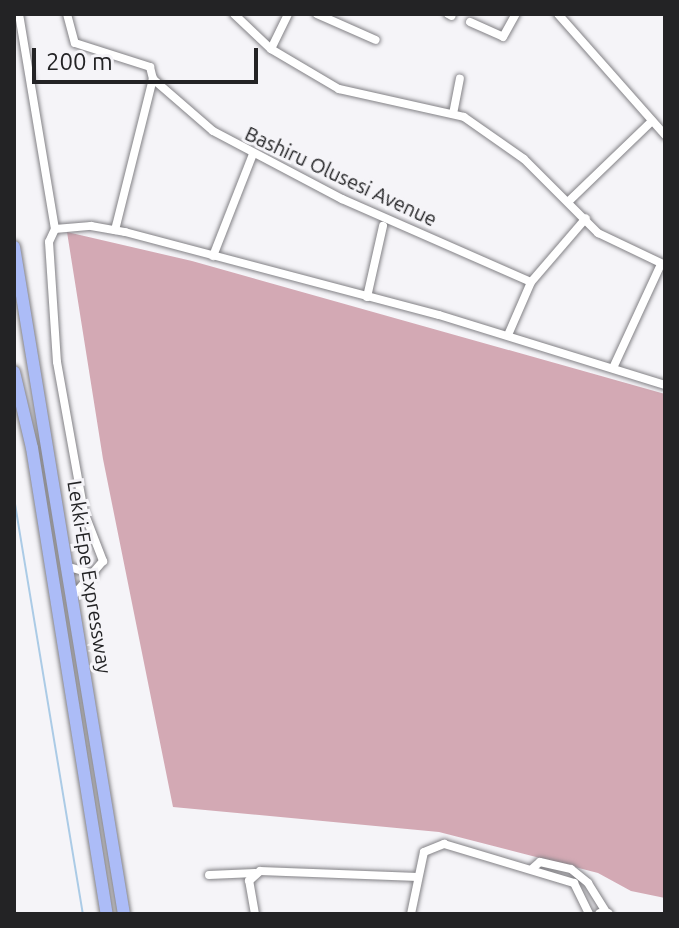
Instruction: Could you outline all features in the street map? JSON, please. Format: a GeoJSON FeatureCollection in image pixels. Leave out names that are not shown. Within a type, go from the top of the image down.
{"type":"FeatureCollection","features":[{"type":"Feature","properties":{"kind":"highway","name":"Lekki-Epe Expressway"},"geometry":{"type":"LineString","coordinates":[[14,247],[74,595],[124,914]]}},
{"type":"Feature","properties":{"kind":"highway","name":"Lekki-Epe Expressway"},"geometry":{"type":"LineString","coordinates":[[14,372],[32,448],[107,914]]}},
{"type":"Feature","properties":{"kind":"street"},"geometry":{"type":"LineString","coordinates":[[19,14],[55,229],[49,254],[57,362],[84,512],[103,561],[96,574],[74,595]]}},
{"type":"Feature","properties":{"kind":"street","name":"Bashiru Olusesi Avenue"},"geometry":{"type":"LineString","coordinates":[[67,14],[75,43],[150,67],[153,79],[213,131],[253,154],[531,282]]}},
{"type":"Feature","properties":{"kind":"street"},"geometry":{"type":"LineString","coordinates":[[234,14],[271,49],[339,89],[453,114],[524,159],[616,244],[663,264],[613,368]]}},
{"type":"Feature","properties":{"kind":"street"},"geometry":{"type":"LineString","coordinates":[[271,49],[288,14]]}},
{"type":"Feature","properties":{"kind":"street"},"geometry":{"type":"LineString","coordinates":[[317,14],[376,40]]}},
{"type":"Feature","properties":{"kind":"street"},"geometry":{"type":"LineString","coordinates":[[470,22],[503,37],[516,14]]}},
{"type":"Feature","properties":{"kind":"street"},"geometry":{"type":"LineString","coordinates":[[558,14],[665,135]]}},
{"type":"Feature","properties":{"kind":"street"},"geometry":{"type":"LineString","coordinates":[[115,230],[153,79]]}},
{"type":"Feature","properties":{"kind":"street"},"geometry":{"type":"LineString","coordinates":[[453,114],[460,79]]}},
{"type":"Feature","properties":{"kind":"street"},"geometry":{"type":"LineString","coordinates":[[570,200],[652,121]]}},
{"type":"Feature","properties":{"kind":"street"},"geometry":{"type":"LineString","coordinates":[[213,256],[253,154]]}},
{"type":"Feature","properties":{"kind":"street"},"geometry":{"type":"LineString","coordinates":[[508,335],[531,282],[586,218]]}},
{"type":"Feature","properties":{"kind":"street"},"geometry":{"type":"LineString","coordinates":[[367,297],[383,226]]}},
{"type":"Feature","properties":{"kind":"street"},"geometry":{"type":"LineString","coordinates":[[55,229],[115,230],[508,335],[665,385]]}},
{"type":"Feature","properties":{"kind":"street"},"geometry":{"type":"LineString","coordinates":[[69,567],[96,574]]}},
{"type":"Feature","properties":{"kind":"street"},"geometry":{"type":"LineString","coordinates":[[411,914],[424,852],[444,844],[533,868],[574,883],[589,914]]}},
{"type":"Feature","properties":{"kind":"street"},"geometry":{"type":"LineString","coordinates":[[533,868],[540,862],[571,869],[588,883],[608,914]]}},
{"type":"Feature","properties":{"kind":"street"},"geometry":{"type":"LineString","coordinates":[[209,875],[255,873],[418,877]]}},
{"type":"Feature","properties":{"kind":"street"},"geometry":{"type":"LineString","coordinates":[[255,873],[249,881],[255,914]]}},
{"type":"Feature","properties":{"kind":"street"},"geometry":{"type":"LineString","coordinates":[[600,914],[608,914]]}},
{"type":"Feature","properties":{"kind":"shaded area"},"geometry":{"type":"Polygon","coordinates":[[[67,232],[192,261],[665,394],[665,898],[631,891],[598,873],[439,832],[173,807],[103,459],[67,232]]]}},
{"type":"Feature","properties":{"kind":"waterway"},"geometry":{"type":"LineString","coordinates":[[14,498],[83,914]]}}]}
